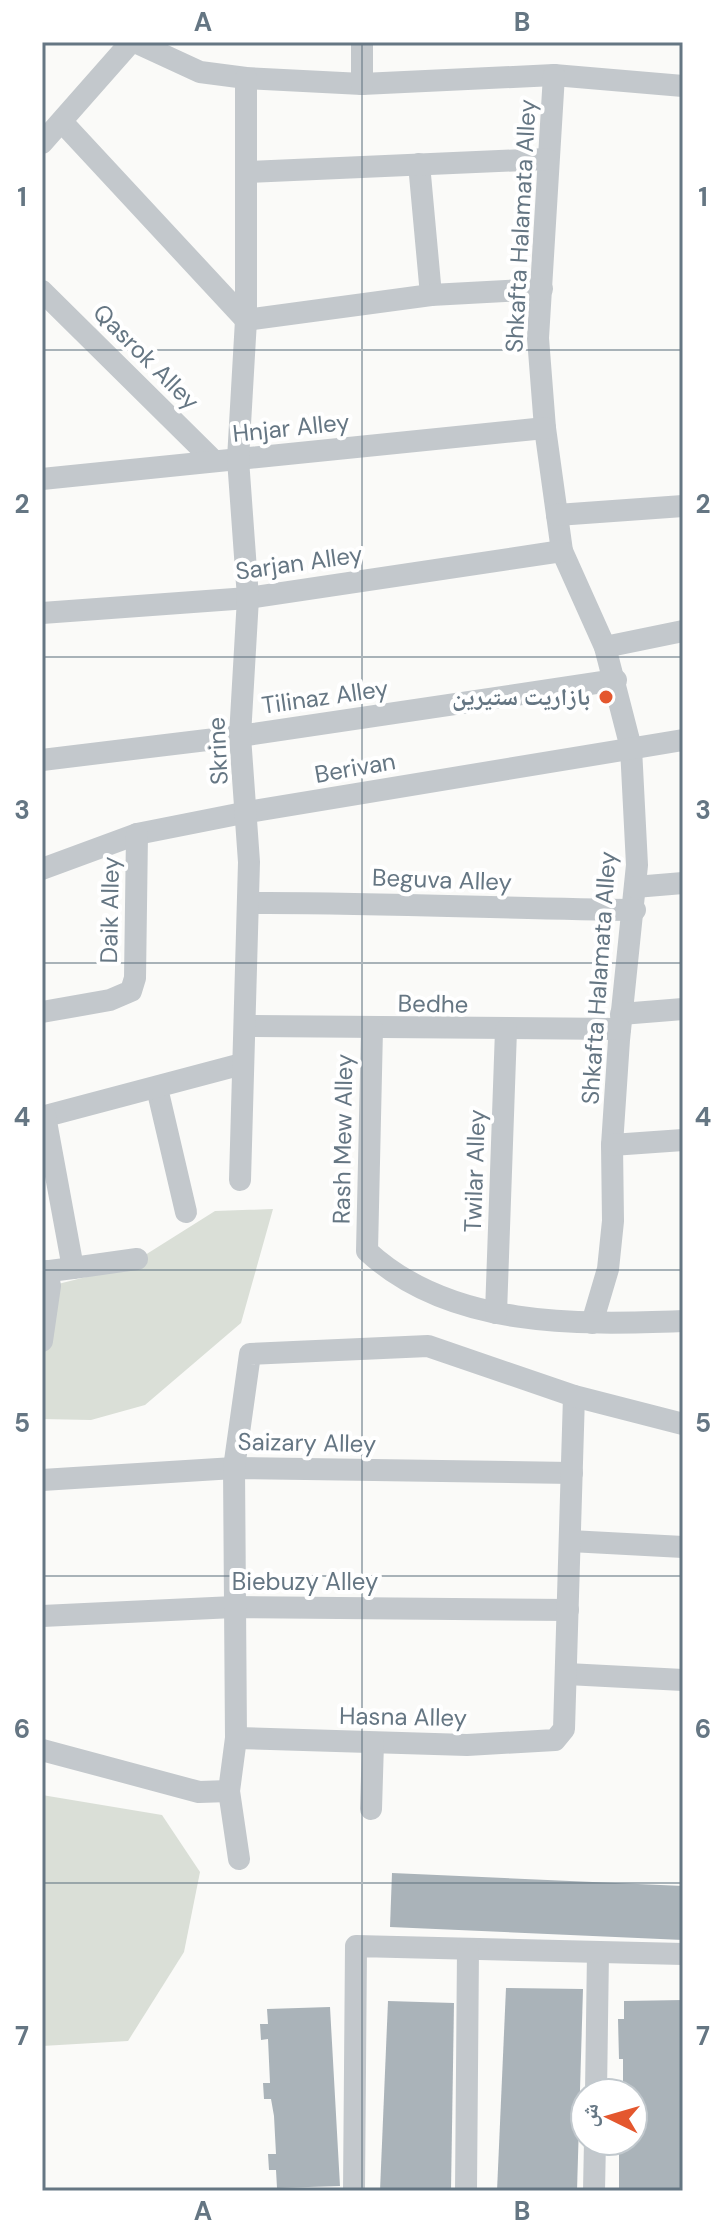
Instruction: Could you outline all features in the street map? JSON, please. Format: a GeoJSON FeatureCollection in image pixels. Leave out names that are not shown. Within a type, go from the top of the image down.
{"type":"FeatureCollection","features":[{"type":"Feature","properties":{"kind":"street"},"geometry":{"type":"LineString","coordinates":[[42,143],[133,42],[200,72],[246,78],[362,84],[554,75],[683,86]]}},
{"type":"Feature","properties":{"kind":"street"},"geometry":{"type":"LineString","coordinates":[[362,42],[362,84]]}},
{"type":"Feature","properties":{"kind":"street","name":"Shkafta Halamata Alley"},"geometry":{"type":"LineString","coordinates":[[554,75],[538,338],[545,428],[562,551],[605,647],[616,680],[631,748],[635,910],[621,1021],[612,1145],[613,1221],[608,1269],[592,1323]]}},
{"type":"Feature","properties":{"kind":"street","name":"Skrine"},"geometry":{"type":"LineString","coordinates":[[240,1180],[248,903],[248,812],[240,736],[248,598],[238,459],[246,320],[246,78]]}},
{"type":"Feature","properties":{"kind":"street"},"geometry":{"type":"LineString","coordinates":[[63,123],[246,320],[431,295],[542,289]]}},
{"type":"Feature","properties":{"kind":"street"},"geometry":{"type":"LineString","coordinates":[[246,172],[547,159]]}},
{"type":"Feature","properties":{"kind":"street"},"geometry":{"type":"LineString","coordinates":[[419,164],[431,295]]}},
{"type":"Feature","properties":{"kind":"street","name":"Qasrok Alley"},"geometry":{"type":"LineString","coordinates":[[42,291],[214,461]]}},
{"type":"Feature","properties":{"kind":"street","name":"Hnjar Alley"},"geometry":{"type":"LineString","coordinates":[[42,479],[545,428]]}},
{"type":"Feature","properties":{"kind":"street"},"geometry":{"type":"LineString","coordinates":[[557,515],[683,506]]}},
{"type":"Feature","properties":{"kind":"street","name":"Sarjan Alley"},"geometry":{"type":"LineString","coordinates":[[42,613],[248,598],[562,551]]}},
{"type":"Feature","properties":{"kind":"street"},"geometry":{"type":"LineString","coordinates":[[605,647],[683,631]]}},
{"type":"Feature","properties":{"kind":"street","name":"Tilinaz Alley"},"geometry":{"type":"LineString","coordinates":[[42,760],[240,736],[616,680]]}},
{"type":"Feature","properties":{"kind":"street","name":"Berivan"},"geometry":{"type":"LineString","coordinates":[[42,869],[137,834],[248,812],[683,740]]}},
{"type":"Feature","properties":{"kind":"street","name":"Daik Alley"},"geometry":{"type":"LineString","coordinates":[[42,1012],[110,1000],[131,991],[135,978],[137,834]]}},
{"type":"Feature","properties":{"kind":"street"},"geometry":{"type":"LineString","coordinates":[[635,887],[683,883]]}},
{"type":"Feature","properties":{"kind":"street","name":"Beguva Alley"},"geometry":{"type":"LineString","coordinates":[[248,903],[381,902],[477,908],[635,910]]}},
{"type":"Feature","properties":{"kind":"street","name":"Bedhe"},"geometry":{"type":"LineString","coordinates":[[245,1026],[506,1030],[621,1021],[683,1009]]}},
{"type":"Feature","properties":{"kind":"street","name":"Rash Mew Alley"},"geometry":{"type":"LineString","coordinates":[[372,1029],[367,1251],[381,1264],[417,1286],[496,1313]]}},
{"type":"Feature","properties":{"kind":"street","name":"Twilar Alley"},"geometry":{"type":"LineString","coordinates":[[496,1313],[506,1030]]}},
{"type":"Feature","properties":{"kind":"street"},"geometry":{"type":"LineString","coordinates":[[73,1268],[44,1117],[242,1064]]}},
{"type":"Feature","properties":{"kind":"street"},"geometry":{"type":"LineString","coordinates":[[157,1088],[186,1212]]}},
{"type":"Feature","properties":{"kind":"street"},"geometry":{"type":"LineString","coordinates":[[612,1145],[683,1140]]}},
{"type":"Feature","properties":{"kind":"street"},"geometry":{"type":"LineString","coordinates":[[42,1341],[50,1286],[44,1272],[137,1259]]}},
{"type":"Feature","properties":{"kind":"street"},"geometry":{"type":"LineString","coordinates":[[496,1313],[510,1317],[592,1323],[683,1321]]}},
{"type":"Feature","properties":{"kind":"street"},"geometry":{"type":"LineString","coordinates":[[239,1859],[229,1791],[236,1738],[234,1468],[250,1354],[428,1346],[574,1396],[683,1424]]}},
{"type":"Feature","properties":{"kind":"street"},"geometry":{"type":"LineString","coordinates":[[574,1396],[567,1674],[683,1680]]}},
{"type":"Feature","properties":{"kind":"street","name":"Saizary Alley"},"geometry":{"type":"LineString","coordinates":[[42,1480],[234,1468],[572,1473]]}},
{"type":"Feature","properties":{"kind":"street"},"geometry":{"type":"LineString","coordinates":[[570,1541],[683,1547]]}},
{"type":"Feature","properties":{"kind":"street","name":"Biebuzy Alley"},"geometry":{"type":"LineString","coordinates":[[42,1616],[234,1607],[568,1610]]}},
{"type":"Feature","properties":{"kind":"street","name":"Hasna Alley"},"geometry":{"type":"LineString","coordinates":[[236,1738],[373,1743],[534,1744],[555,1740],[564,1729],[567,1674]]}},
{"type":"Feature","properties":{"kind":"street"},"geometry":{"type":"LineString","coordinates":[[371,1809],[373,1743]]}},
{"type":"Feature","properties":{"kind":"street"},"geometry":{"type":"LineString","coordinates":[[42,1750],[199,1792],[229,1791]]}},
{"type":"Feature","properties":{"kind":"street"},"geometry":{"type":"LineString","coordinates":[[354,2191],[356,1946],[683,1954]]}},
{"type":"Feature","properties":{"kind":"street"},"geometry":{"type":"LineString","coordinates":[[466,2191],[468,1949]]}},
{"type":"Feature","properties":{"kind":"street"},"geometry":{"type":"LineString","coordinates":[[596,2077],[598,1952]]}},
{"type":"Feature","properties":{"kind":"street"},"geometry":{"type":"LineString","coordinates":[[594,2191],[595,2157]]}},
{"type":"Feature","properties":{"kind":"shaded area"},"geometry":{"type":"Polygon","coordinates":[[[273,1209],[241,1323],[145,1405],[91,1420],[42,1419],[42,1288],[126,1267],[215,1211],[273,1209]]]}},
{"type":"Feature","properties":{"kind":"shaded area"},"geometry":{"type":"Polygon","coordinates":[[[42,1795],[162,1815],[200,1872],[184,1952],[128,2041],[42,2046],[42,1795]]]}},
{"type":"Feature","properties":{"kind":"building"},"geometry":{"type":"Polygon","coordinates":[[[392,1873],[683,1886],[683,1940],[390,1927],[392,1873]]]}},
{"type":"Feature","properties":{"kind":"building"},"geometry":{"type":"Polygon","coordinates":[[[506,1988],[583,1989],[580,2077],[569,2077],[569,2157],[578,2157],[577,2191],[497,2191],[506,1988]]]}},
{"type":"Feature","properties":{"kind":"building"},"geometry":{"type":"Polygon","coordinates":[[[683,2000],[683,2191],[619,2191],[619,2157],[649,2157],[649,2077],[623,2077],[623,2059],[619,2059],[618,2019],[624,2019],[624,2001],[683,2000]]]}},
{"type":"Feature","properties":{"kind":"building"},"geometry":{"type":"Polygon","coordinates":[[[388,2001],[454,2003],[451,2191],[380,2191],[388,2001]]]}},
{"type":"Feature","properties":{"kind":"building"},"geometry":{"type":"Polygon","coordinates":[[[330,2007],[340,2186],[277,2188],[276,2170],[269,2170],[268,2154],[276,2154],[274,2116],[271,2099],[264,2099],[263,2083],[270,2083],[268,2039],[261,2040],[260,2024],[268,2024],[267,2009],[330,2007]]]}},
{"type":"Feature","properties":{"kind":"place","name":"بازاريت ستيرين"},"geometry":{"type":"Point","coordinates":[606,697]}}]}
